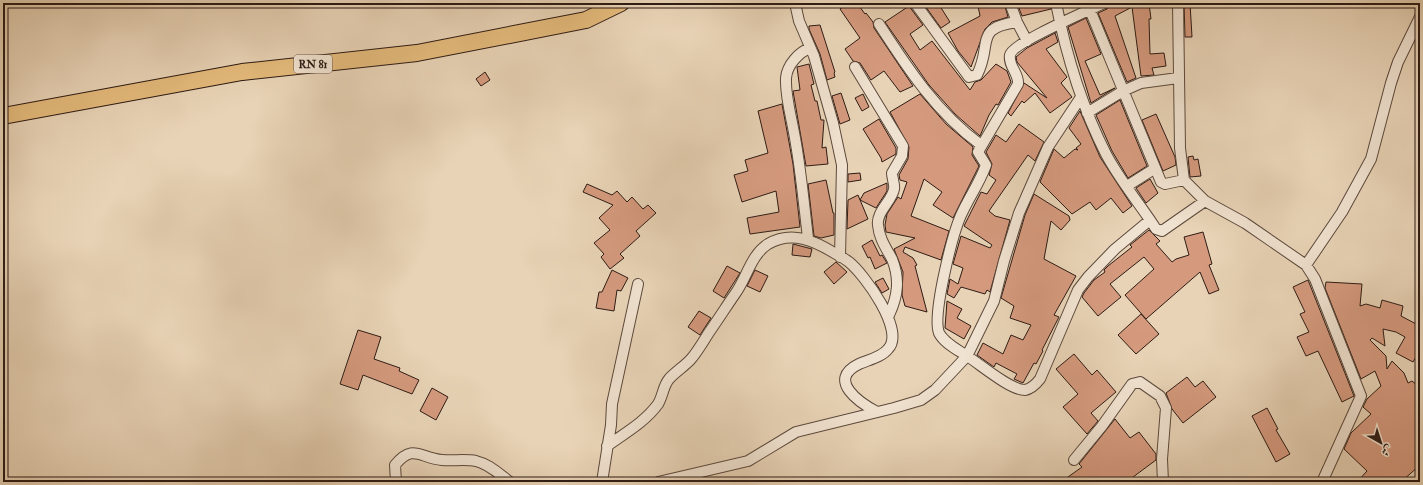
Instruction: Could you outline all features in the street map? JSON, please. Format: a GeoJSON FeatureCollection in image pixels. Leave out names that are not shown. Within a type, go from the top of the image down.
{"type":"FeatureCollection","features":[{"type":"Feature","properties":{"kind":"main road","name":"RN 81"},"geometry":{"type":"LineString","coordinates":[[3,116],[242,72],[417,53],[586,20],[621,3]]}},
{"type":"Feature","properties":{"kind":"street"},"geometry":{"type":"LineString","coordinates":[[795,3],[799,21],[810,48],[833,123],[842,165],[840,257]]}},
{"type":"Feature","properties":{"kind":"street"},"geometry":{"type":"LineString","coordinates":[[915,3],[969,77],[977,75],[983,64],[987,35],[991,29],[1000,24],[1016,22]]}},
{"type":"Feature","properties":{"kind":"street"},"geometry":{"type":"LineString","coordinates":[[1010,3],[1016,22],[1027,41]]}},
{"type":"Feature","properties":{"kind":"street"},"geometry":{"type":"LineString","coordinates":[[1056,3],[1060,24],[1087,113],[1106,154],[1156,229],[1165,230],[1205,201]]}},
{"type":"Feature","properties":{"kind":"street"},"geometry":{"type":"LineString","coordinates":[[1104,3],[1013,48],[1010,55],[1010,63],[1018,80],[1018,84],[978,152],[986,165],[962,213],[948,260],[937,314],[937,326],[943,339],[1012,386],[1026,390],[1032,387],[1040,379],[1078,290],[1105,259],[1150,220]]}},
{"type":"Feature","properties":{"kind":"street"},"geometry":{"type":"LineString","coordinates":[[1178,3],[1180,148],[1184,180],[1205,201],[1245,223],[1306,265],[1321,294],[1361,396],[1322,482]]}},
{"type":"Feature","properties":{"kind":"street"},"geometry":{"type":"LineString","coordinates":[[1090,10],[1154,169],[1161,182],[1165,184],[1184,180]]}},
{"type":"Feature","properties":{"kind":"street"},"geometry":{"type":"LineString","coordinates":[[1306,265],[1345,206],[1371,159],[1398,62],[1420,18]]}},
{"type":"Feature","properties":{"kind":"street"},"geometry":{"type":"LineString","coordinates":[[879,24],[898,53],[946,116],[960,130],[981,145]]}},
{"type":"Feature","properties":{"kind":"street"},"geometry":{"type":"LineString","coordinates":[[808,238],[803,188],[788,100],[786,76],[795,58],[804,50],[810,48]]}},
{"type":"Feature","properties":{"kind":"street"},"geometry":{"type":"LineString","coordinates":[[855,66],[903,146],[902,156],[892,174],[894,189],[877,223],[882,241],[892,260],[897,276],[896,296],[889,315]]}},
{"type":"Feature","properties":{"kind":"street"},"geometry":{"type":"LineString","coordinates":[[1087,113],[1123,91],[1141,83],[1178,78]]}},
{"type":"Feature","properties":{"kind":"street"},"geometry":{"type":"LineString","coordinates":[[658,482],[748,461],[796,432],[921,400],[935,390],[967,356],[994,301],[1004,261],[1019,213],[1048,147],[1081,97]]}},
{"type":"Feature","properties":{"kind":"street"},"geometry":{"type":"LineString","coordinates":[[1127,186],[1154,169]]}},
{"type":"Feature","properties":{"kind":"street"},"geometry":{"type":"LineString","coordinates":[[607,446],[644,420],[653,411],[660,400],[669,379],[692,358],[740,286],[757,254],[767,245],[780,238],[808,238],[849,262],[869,284],[889,315],[893,333],[892,344],[888,350],[857,365],[848,372],[845,380],[846,387],[852,394],[864,405],[877,412]]}},
{"type":"Feature","properties":{"kind":"street"},"geometry":{"type":"LineString","coordinates":[[602,482],[612,404],[638,284]]}},
{"type":"Feature","properties":{"kind":"street"},"geometry":{"type":"LineString","coordinates":[[1074,460],[1102,426],[1132,384],[1140,382],[1160,396],[1166,408],[1162,459],[1163,482]]}},
{"type":"Feature","properties":{"kind":"street"},"geometry":{"type":"LineString","coordinates":[[396,482],[395,465],[402,457],[412,453],[441,460],[476,461],[489,466],[510,482]]}},
{"type":"Feature","properties":{"kind":"building"},"geometry":{"type":"Polygon","coordinates":[[[848,3],[857,3],[865,14],[866,13],[873,22],[874,28],[913,86],[900,92],[884,71],[871,80],[860,63],[853,61],[845,49],[860,38],[840,9],[848,3]]]}},
{"type":"Feature","properties":{"kind":"building"},"geometry":{"type":"Polygon","coordinates":[[[923,3],[938,3],[950,22],[941,28],[923,3]]]}},
{"type":"Feature","properties":{"kind":"building"},"geometry":{"type":"Polygon","coordinates":[[[992,3],[1004,3],[1008,17],[992,22],[985,29],[971,67],[958,51],[948,33],[980,16],[978,6],[992,3]]]}},
{"type":"Feature","properties":{"kind":"building"},"geometry":{"type":"Polygon","coordinates":[[[1017,3],[1050,3],[1051,9],[1022,16],[1017,3]]]}},
{"type":"Feature","properties":{"kind":"building"},"geometry":{"type":"Polygon","coordinates":[[[1110,3],[1149,3],[1151,19],[1149,19],[1150,54],[1164,53],[1166,66],[1152,68],[1154,75],[1141,76],[1132,7],[1115,16],[1136,78],[1127,82],[1098,13],[1107,9],[1110,3]]]}},
{"type":"Feature","properties":{"kind":"building"},"geometry":{"type":"Polygon","coordinates":[[[1184,3],[1190,3],[1192,37],[1185,37],[1184,3]]]}},
{"type":"Feature","properties":{"kind":"building"},"geometry":{"type":"Polygon","coordinates":[[[909,6],[923,25],[910,34],[920,50],[932,41],[970,90],[975,82],[981,80],[996,64],[1007,71],[1011,82],[998,105],[996,104],[989,115],[980,136],[955,114],[929,85],[885,22],[909,6]]]}},
{"type":"Feature","properties":{"kind":"building"},"geometry":{"type":"Polygon","coordinates":[[[1086,18],[1101,54],[1085,61],[1100,95],[1115,88],[1091,103],[1068,27],[1086,18]]]}},
{"type":"Feature","properties":{"kind":"building"},"geometry":{"type":"Polygon","coordinates":[[[820,25],[835,72],[835,77],[827,80],[820,54],[809,29],[809,26],[820,25]]]}},
{"type":"Feature","properties":{"kind":"building"},"geometry":{"type":"Polygon","coordinates":[[[1055,33],[1058,42],[1046,49],[1067,77],[1061,83],[1072,97],[1050,113],[1035,93],[1024,103],[1022,101],[1011,116],[1008,113],[1024,83],[1047,98],[1017,62],[1016,57],[1027,48],[1055,33]]]}},
{"type":"Feature","properties":{"kind":"building"},"geometry":{"type":"Polygon","coordinates":[[[809,64],[814,84],[811,85],[815,101],[817,101],[821,120],[824,120],[822,148],[826,147],[828,164],[806,166],[793,91],[800,90],[797,67],[809,64]]]}},
{"type":"Feature","properties":{"kind":"building"},"geometry":{"type":"Polygon","coordinates":[[[485,72],[490,80],[481,86],[476,79],[485,72]]]}},
{"type":"Feature","properties":{"kind":"building"},"geometry":{"type":"Polygon","coordinates":[[[841,93],[850,120],[840,124],[832,96],[841,93]]]}},
{"type":"Feature","properties":{"kind":"building"},"geometry":{"type":"Polygon","coordinates":[[[863,94],[869,107],[862,111],[855,98],[863,94]]]}},
{"type":"Feature","properties":{"kind":"building"},"geometry":{"type":"Polygon","coordinates":[[[920,94],[946,124],[973,147],[972,155],[979,166],[953,218],[933,205],[942,192],[924,179],[911,216],[949,231],[941,260],[905,247],[903,252],[913,258],[917,265],[915,266],[927,312],[905,306],[902,295],[903,272],[894,249],[915,238],[886,232],[885,225],[887,214],[898,197],[901,199],[907,182],[900,180],[899,175],[908,159],[909,147],[890,112],[920,94]]]}},
{"type":"Feature","properties":{"kind":"building"},"geometry":{"type":"Polygon","coordinates":[[[1120,100],[1147,166],[1128,178],[1112,151],[1096,115],[1120,100]]]}},
{"type":"Feature","properties":{"kind":"building"},"geometry":{"type":"Polygon","coordinates":[[[782,104],[793,164],[800,227],[750,234],[747,218],[779,212],[776,191],[742,202],[734,175],[748,171],[745,160],[768,153],[758,111],[782,104]]]}},
{"type":"Feature","properties":{"kind":"building"},"geometry":{"type":"Polygon","coordinates":[[[1080,111],[1100,157],[1132,206],[1123,213],[1111,198],[1096,210],[1090,202],[1072,214],[1040,182],[1054,149],[1064,158],[1075,149],[1078,150],[1076,148],[1081,144],[1069,128],[1080,111]]]}},
{"type":"Feature","properties":{"kind":"building"},"geometry":{"type":"Polygon","coordinates":[[[1156,114],[1175,157],[1176,165],[1163,171],[1142,120],[1156,114]]]}},
{"type":"Feature","properties":{"kind":"building"},"geometry":{"type":"Polygon","coordinates":[[[879,119],[896,148],[896,154],[882,162],[863,129],[879,119]]]}},
{"type":"Feature","properties":{"kind":"building"},"geometry":{"type":"Polygon","coordinates":[[[1019,124],[1044,142],[1035,161],[1028,155],[989,211],[995,216],[1010,220],[990,292],[987,290],[985,294],[961,287],[954,298],[947,294],[950,279],[958,284],[963,268],[953,264],[961,236],[990,248],[992,245],[964,226],[981,192],[987,194],[996,180],[989,175],[992,164],[986,152],[996,135],[1006,142],[1019,124]]]}},
{"type":"Feature","properties":{"kind":"building"},"geometry":{"type":"Polygon","coordinates":[[[1193,156],[1194,160],[1198,159],[1201,176],[1190,177],[1188,157],[1193,156]]]}},
{"type":"Feature","properties":{"kind":"building"},"geometry":{"type":"Polygon","coordinates":[[[860,173],[861,180],[848,182],[848,174],[860,173]]]}},
{"type":"Feature","properties":{"kind":"building"},"geometry":{"type":"Polygon","coordinates":[[[1150,179],[1158,193],[1146,203],[1136,188],[1150,179]]]}},
{"type":"Feature","properties":{"kind":"building"},"geometry":{"type":"Polygon","coordinates":[[[826,180],[834,213],[834,235],[821,238],[814,236],[808,184],[826,180]]]}},
{"type":"Feature","properties":{"kind":"building"},"geometry":{"type":"Polygon","coordinates":[[[887,183],[887,191],[876,208],[860,200],[864,193],[887,183]]]}},
{"type":"Feature","properties":{"kind":"building"},"geometry":{"type":"Polygon","coordinates":[[[587,184],[612,195],[617,191],[627,202],[632,197],[643,209],[648,205],[656,213],[636,231],[640,236],[620,254],[624,258],[610,269],[601,257],[604,254],[594,243],[610,230],[599,218],[613,205],[583,192],[587,184]]]}},
{"type":"Feature","properties":{"kind":"building"},"geometry":{"type":"Polygon","coordinates":[[[1034,194],[1069,216],[1070,220],[1061,230],[1051,221],[1044,259],[1076,276],[1054,315],[1059,317],[1042,350],[1043,351],[1036,364],[1034,363],[1023,383],[1014,379],[1017,374],[996,363],[994,367],[977,355],[983,343],[1003,354],[1011,335],[1023,340],[1031,325],[1010,318],[1014,306],[1001,298],[1025,215],[1034,194]]]}},
{"type":"Feature","properties":{"kind":"building"},"geometry":{"type":"Polygon","coordinates":[[[858,195],[868,219],[847,229],[848,200],[858,195]]]}},
{"type":"Feature","properties":{"kind":"building"},"geometry":{"type":"Polygon","coordinates":[[[1149,230],[1160,241],[1156,244],[1172,262],[1176,259],[1189,255],[1184,237],[1203,232],[1212,264],[1209,265],[1219,290],[1209,294],[1200,272],[1146,319],[1125,295],[1154,269],[1144,257],[1110,284],[1121,297],[1098,316],[1082,297],[1084,293],[1094,280],[1105,272],[1104,270],[1108,266],[1132,247],[1130,245],[1149,230]]]}},
{"type":"Feature","properties":{"kind":"building"},"geometry":{"type":"Polygon","coordinates":[[[872,240],[880,256],[882,255],[887,263],[875,269],[870,257],[868,258],[862,246],[872,240]]]}},
{"type":"Feature","properties":{"kind":"building"},"geometry":{"type":"Polygon","coordinates":[[[793,244],[812,249],[810,257],[792,255],[793,244]]]}},
{"type":"Feature","properties":{"kind":"building"},"geometry":{"type":"Polygon","coordinates":[[[836,262],[847,272],[834,284],[824,272],[836,262]]]}},
{"type":"Feature","properties":{"kind":"building"},"geometry":{"type":"Polygon","coordinates":[[[727,266],[740,273],[724,298],[713,291],[727,266]]]}},
{"type":"Feature","properties":{"kind":"building"},"geometry":{"type":"Polygon","coordinates":[[[612,270],[628,278],[621,291],[617,290],[614,311],[596,308],[599,292],[602,292],[612,270]]]}},
{"type":"Feature","properties":{"kind":"building"},"geometry":{"type":"Polygon","coordinates":[[[755,270],[768,276],[760,292],[747,286],[755,270]]]}},
{"type":"Feature","properties":{"kind":"building"},"geometry":{"type":"Polygon","coordinates":[[[883,278],[889,289],[882,293],[875,282],[883,278]]]}},
{"type":"Feature","properties":{"kind":"building"},"geometry":{"type":"Polygon","coordinates":[[[1308,280],[1354,396],[1342,402],[1318,351],[1306,356],[1297,337],[1309,332],[1300,314],[1305,312],[1293,287],[1308,280]]]}},
{"type":"Feature","properties":{"kind":"building"},"geometry":{"type":"Polygon","coordinates":[[[1326,282],[1362,284],[1360,306],[1366,304],[1380,308],[1382,300],[1403,306],[1401,316],[1420,326],[1420,350],[1413,362],[1396,353],[1405,337],[1396,332],[1383,329],[1385,346],[1372,338],[1370,340],[1386,356],[1387,369],[1392,361],[1404,373],[1408,383],[1412,381],[1418,386],[1415,389],[1420,395],[1420,465],[1401,482],[1357,482],[1367,471],[1344,449],[1351,433],[1371,414],[1363,407],[1367,399],[1381,386],[1375,371],[1361,379],[1325,288],[1326,282]]]}},
{"type":"Feature","properties":{"kind":"building"},"geometry":{"type":"Polygon","coordinates":[[[947,301],[962,309],[957,318],[971,326],[964,339],[945,328],[947,301]]]}},
{"type":"Feature","properties":{"kind":"building"},"geometry":{"type":"Polygon","coordinates":[[[699,311],[711,318],[700,335],[688,327],[699,311]]]}},
{"type":"Feature","properties":{"kind":"building"},"geometry":{"type":"Polygon","coordinates":[[[1141,314],[1159,334],[1136,354],[1118,335],[1141,314]]]}},
{"type":"Feature","properties":{"kind":"building"},"geometry":{"type":"Polygon","coordinates":[[[358,330],[381,337],[374,359],[400,368],[399,371],[419,380],[412,394],[363,375],[358,390],[340,384],[358,330]]]}},
{"type":"Feature","properties":{"kind":"building"},"geometry":{"type":"Polygon","coordinates":[[[1074,354],[1092,375],[1097,370],[1116,392],[1091,413],[1098,421],[1087,434],[1063,407],[1078,394],[1056,369],[1074,354]]]}},
{"type":"Feature","properties":{"kind":"building"},"geometry":{"type":"Polygon","coordinates":[[[1187,377],[1195,387],[1203,381],[1216,397],[1183,423],[1172,409],[1166,393],[1187,377]]]}},
{"type":"Feature","properties":{"kind":"building"},"geometry":{"type":"Polygon","coordinates":[[[432,388],[448,397],[436,420],[420,411],[432,388]]]}},
{"type":"Feature","properties":{"kind":"building"},"geometry":{"type":"Polygon","coordinates":[[[1267,408],[1278,429],[1276,430],[1290,454],[1276,462],[1252,416],[1267,408]]]}},
{"type":"Feature","properties":{"kind":"building"},"geometry":{"type":"Polygon","coordinates":[[[1115,419],[1130,438],[1139,432],[1156,454],[1156,460],[1129,480],[1126,477],[1119,482],[1061,482],[1082,467],[1079,464],[1115,419]]]}}]}
